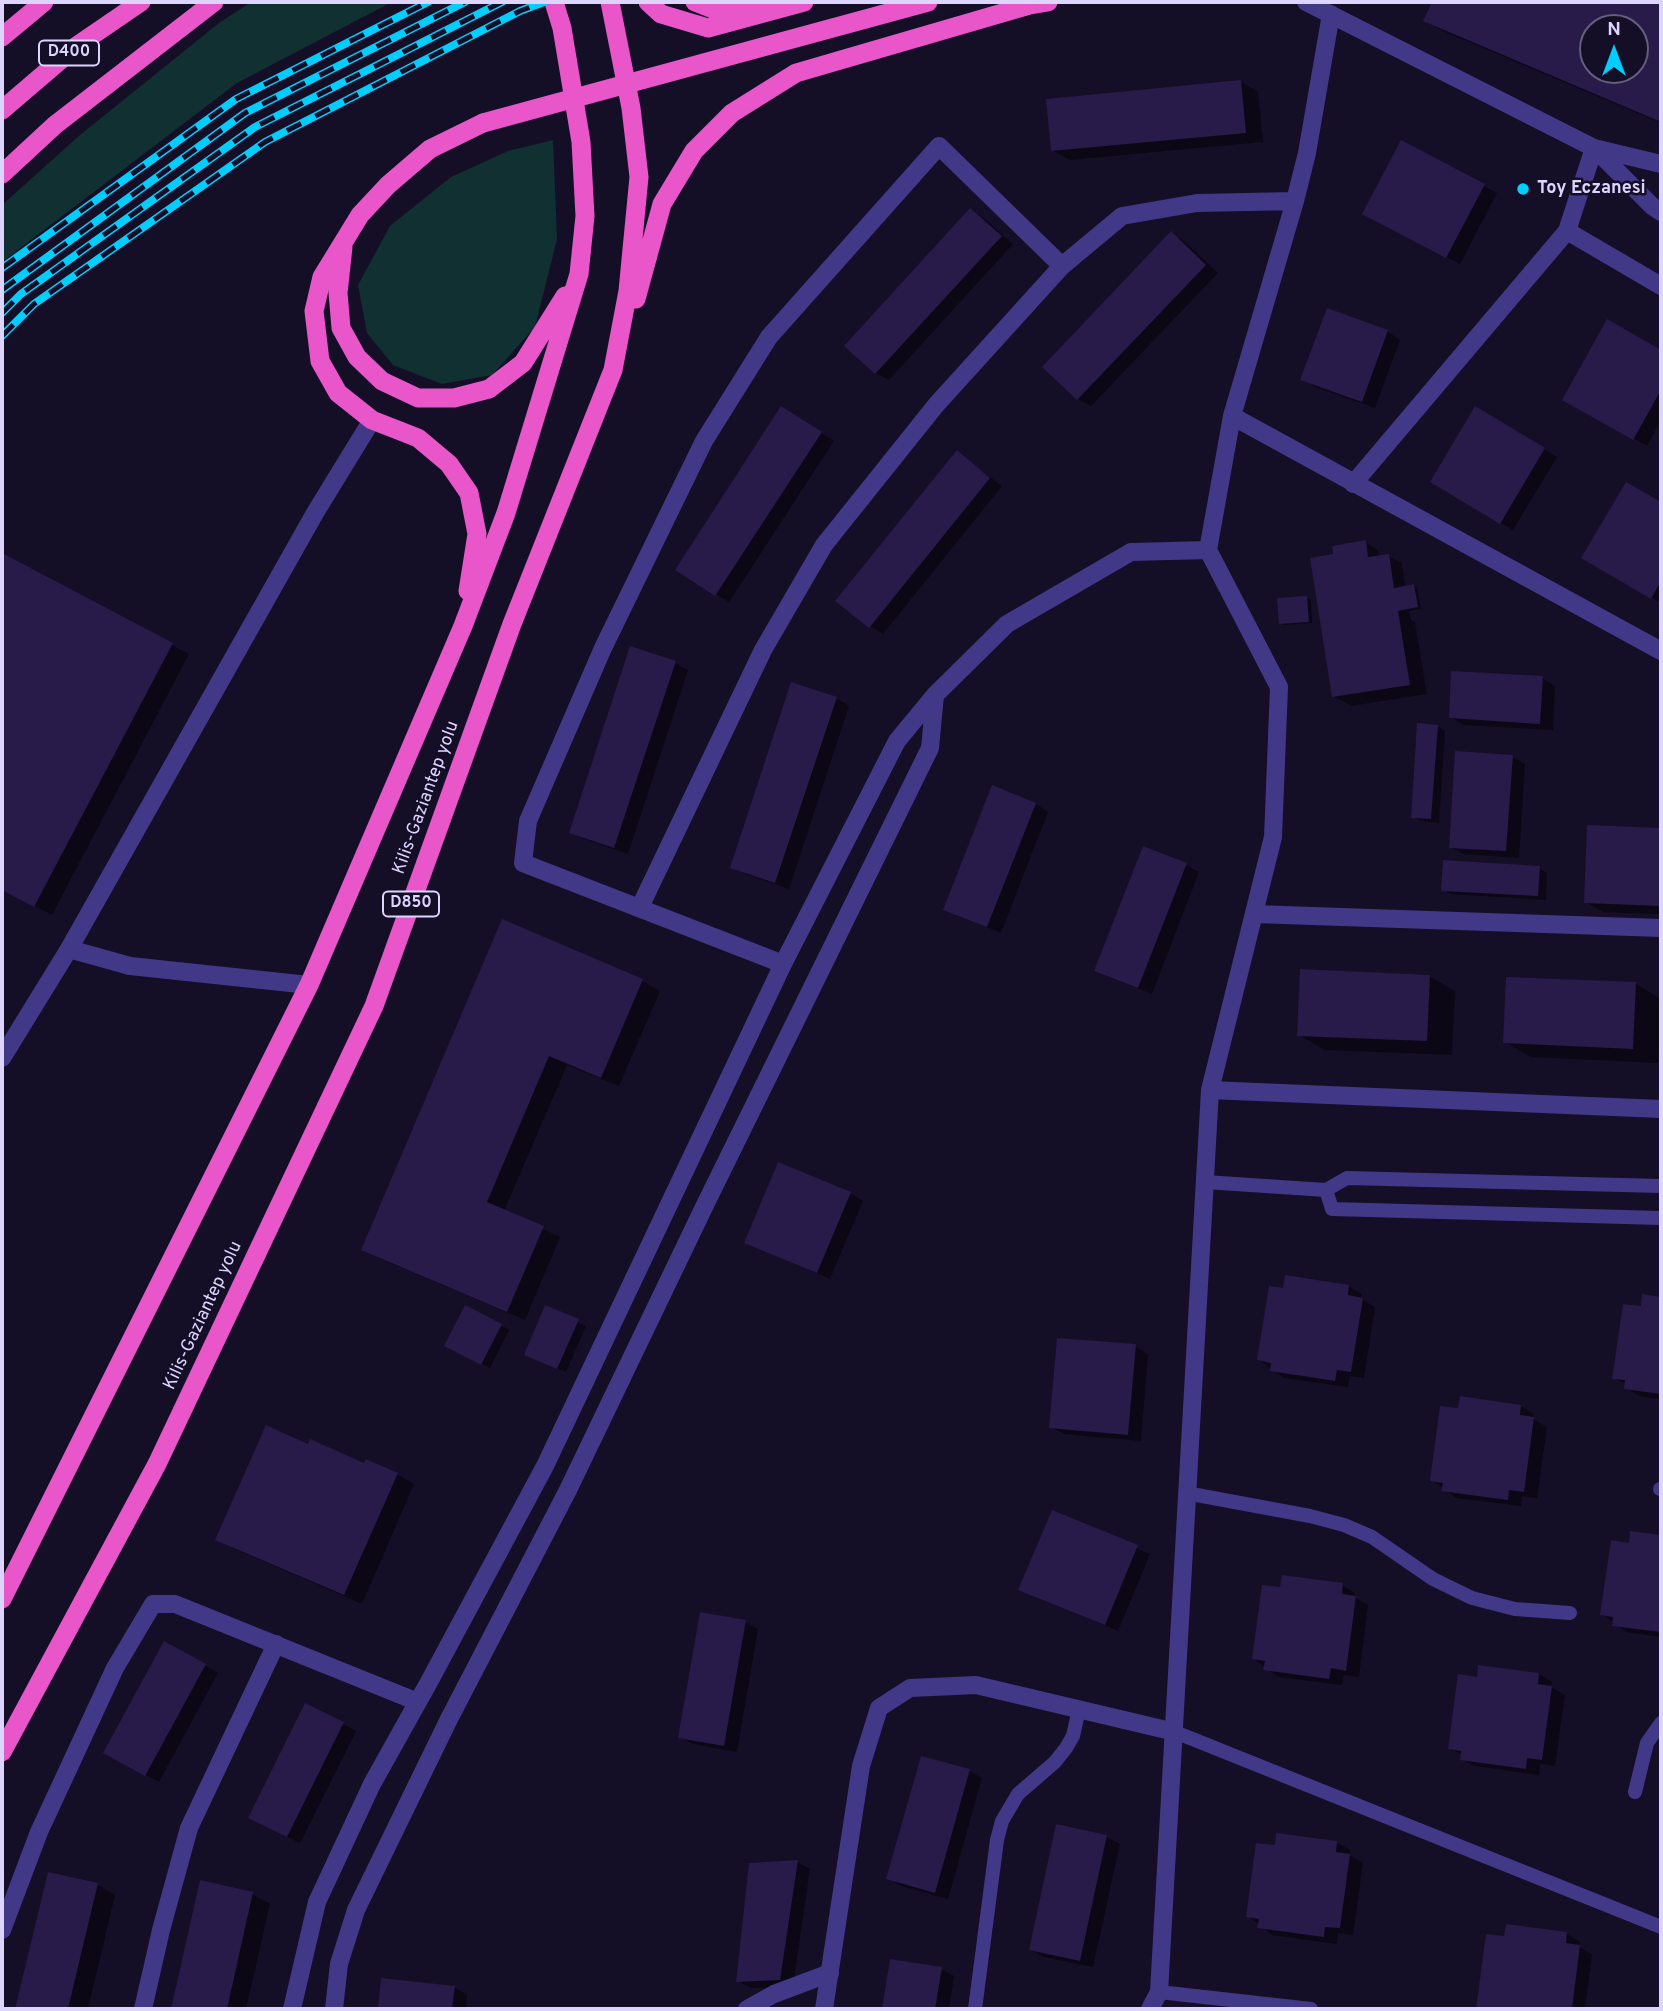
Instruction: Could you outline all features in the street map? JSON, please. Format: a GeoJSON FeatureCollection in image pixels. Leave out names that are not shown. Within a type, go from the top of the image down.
{"type":"FeatureCollection","features":[{"type":"Feature","properties":{"kind":"highway"},"geometry":{"type":"LineString","coordinates":[[2,37],[44,2]]}},
{"type":"Feature","properties":{"kind":"highway","name":"D400"},"geometry":{"type":"LineString","coordinates":[[2,110],[78,45],[141,2]]}},
{"type":"Feature","properties":{"kind":"highway"},"geometry":{"type":"LineString","coordinates":[[2,174],[55,125],[214,2]]}},
{"type":"Feature","properties":{"kind":"highway","name":"Kilis-Gaziantep yolu"},"geometry":{"type":"LineString","coordinates":[[2,1599],[309,985],[463,626],[506,513],[579,274],[585,216],[581,142],[562,28],[554,2]]}},
{"type":"Feature","properties":{"kind":"highway","name":"Kilis-Gaziantep yolu"},"geometry":{"type":"LineString","coordinates":[[2,1752],[157,1464],[374,1006],[512,624],[613,370],[628,291],[639,177],[632,108],[610,2]]}},
{"type":"Feature","properties":{"kind":"highway"},"geometry":{"type":"LineString","coordinates":[[648,2],[661,14],[708,28],[804,2]]}},
{"type":"Feature","properties":{"kind":"highway"},"geometry":{"type":"LineString","coordinates":[[695,2],[718,11],[751,2]]}},
{"type":"Feature","properties":{"kind":"highway"},"geometry":{"type":"LineString","coordinates":[[463,626],[477,534],[469,493],[449,464],[418,438],[372,420],[338,393],[320,361],[314,311],[322,276],[360,215],[388,184],[430,149],[483,122],[928,2]]}},
{"type":"Feature","properties":{"kind":"highway"},"geometry":{"type":"LineString","coordinates":[[613,370],[640,286],[662,204],[694,151],[732,113],[796,73],[1048,2]]}},
{"type":"Feature","properties":{"kind":"highway"},"geometry":{"type":"LineString","coordinates":[[344,239],[338,293],[341,328],[357,357],[382,381],[418,398],[454,398],[489,389],[523,363],[579,274]]}},
{"type":"Feature","properties":{"kind":"street"},"geometry":{"type":"LineString","coordinates":[[1306,2],[1594,148],[1661,164]]}},
{"type":"Feature","properties":{"kind":"street"},"geometry":{"type":"LineString","coordinates":[[1150,2009],[1162,2001],[1186,1493],[1210,1090],[1273,838],[1279,687],[1208,550],[1232,416],[1307,153],[1331,14]]}},
{"type":"Feature","properties":{"kind":"street"},"geometry":{"type":"LineString","coordinates":[[783,964],[523,863],[528,821],[603,648],[704,441],[769,337],[939,146],[1062,266]]}},
{"type":"Feature","properties":{"kind":"street"},"geometry":{"type":"LineString","coordinates":[[1594,148],[1661,212]]}},
{"type":"Feature","properties":{"kind":"street"},"geometry":{"type":"LineString","coordinates":[[1353,484],[1567,230],[1594,148]]}},
{"type":"Feature","properties":{"kind":"street"},"geometry":{"type":"LineString","coordinates":[[640,907],[763,650],[824,545],[936,405],[1062,266],[1122,216],[1197,203],[1295,201]]}},
{"type":"Feature","properties":{"kind":"street"},"geometry":{"type":"LineString","coordinates":[[1567,230],[1661,286]]}},
{"type":"Feature","properties":{"kind":"street"},"geometry":{"type":"LineString","coordinates":[[1232,416],[1661,651]]}},
{"type":"Feature","properties":{"kind":"street"},"geometry":{"type":"LineString","coordinates":[[2,1058],[69,949],[315,513],[372,420]]}},
{"type":"Feature","properties":{"kind":"street"},"geometry":{"type":"LineString","coordinates":[[292,2009],[317,1902],[372,1784],[545,1466],[783,964],[897,741],[935,695],[1007,624],[1131,552],[1208,550]]}},
{"type":"Feature","properties":{"kind":"street"},"geometry":{"type":"LineString","coordinates":[[334,2009],[339,1964],[356,1910],[449,1719],[568,1490],[930,748],[935,695]]}},
{"type":"Feature","properties":{"kind":"street"},"geometry":{"type":"LineString","coordinates":[[1255,914],[1661,928]]}},
{"type":"Feature","properties":{"kind":"street"},"geometry":{"type":"LineString","coordinates":[[69,949],[130,966],[309,985]]}},
{"type":"Feature","properties":{"kind":"street"},"geometry":{"type":"LineString","coordinates":[[1210,1090],[1661,1109]]}},
{"type":"Feature","properties":{"kind":"street"},"geometry":{"type":"LineString","coordinates":[[2,1930],[39,1832],[115,1668],[153,1604],[175,1604],[418,1702]]}},
{"type":"Feature","properties":{"kind":"street"},"geometry":{"type":"LineString","coordinates":[[143,2009],[190,1828],[276,1644]]}},
{"type":"Feature","properties":{"kind":"street"},"geometry":{"type":"LineString","coordinates":[[824,2009],[861,1766],[878,1708],[910,1688],[976,1685],[1175,1732]]}},
{"type":"Feature","properties":{"kind":"street"},"geometry":{"type":"LineString","coordinates":[[747,2009],[774,1994],[830,1973]]}},
{"type":"Feature","properties":{"kind":"lane"},"geometry":{"type":"LineString","coordinates":[[1205,1182],[1326,1190],[1347,1178],[1661,1186]]}},
{"type":"Feature","properties":{"kind":"lane"},"geometry":{"type":"LineString","coordinates":[[1326,1190],[1332,1209],[1661,1218]]}},
{"type":"Feature","properties":{"kind":"lane"},"geometry":{"type":"LineString","coordinates":[[1186,1493],[1344,1525],[1372,1537],[1433,1578],[1472,1598],[1515,1609],[1570,1613]]}},
{"type":"Feature","properties":{"kind":"lane"},"geometry":{"type":"LineString","coordinates":[[975,2009],[1002,1821],[1018,1794],[1055,1762],[1066,1748],[1073,1736],[1079,1709]]}},
{"type":"Feature","properties":{"kind":"lane"},"geometry":{"type":"LineString","coordinates":[[1635,1792],[1647,1743],[1661,1723]]}},
{"type":"Feature","properties":{"kind":"lane"},"geometry":{"type":"LineString","coordinates":[[1175,1732],[1661,1927]]}},
{"type":"Feature","properties":{"kind":"lane"},"geometry":{"type":"LineString","coordinates":[[1162,2001],[1311,2009]]}},
{"type":"Feature","properties":{"kind":"green space"},"geometry":{"type":"Polygon","coordinates":[[[251,2],[392,2],[237,83],[2,262],[2,205],[80,135],[219,23],[251,2]]]}},
{"type":"Feature","properties":{"kind":"green space"},"geometry":{"type":"Polygon","coordinates":[[[553,140],[557,239],[535,327],[492,375],[442,384],[393,365],[367,333],[358,285],[390,226],[451,177],[508,151],[553,140]]]}},
{"type":"Feature","properties":{"kind":"building"},"geometry":{"type":"Polygon","coordinates":[[[1432,2],[1661,2],[1661,122],[1423,21],[1432,2]]]}},
{"type":"Feature","properties":{"kind":"building"},"geometry":{"type":"Polygon","coordinates":[[[1241,80],[1246,133],[1051,151],[1046,99],[1241,80]]]}},
{"type":"Feature","properties":{"kind":"building"},"geometry":{"type":"Polygon","coordinates":[[[1401,140],[1485,184],[1446,258],[1362,214],[1401,140]]]}},
{"type":"Feature","properties":{"kind":"building"},"geometry":{"type":"Polygon","coordinates":[[[970,208],[1002,236],[875,374],[844,346],[970,208]]]}},
{"type":"Feature","properties":{"kind":"building"},"geometry":{"type":"Polygon","coordinates":[[[1171,231],[1206,265],[1077,400],[1042,367],[1171,231]]]}},
{"type":"Feature","properties":{"kind":"building"},"geometry":{"type":"Polygon","coordinates":[[[1327,308],[1388,330],[1362,402],[1300,380],[1327,308]]]}},
{"type":"Feature","properties":{"kind":"building"},"geometry":{"type":"Polygon","coordinates":[[[1607,319],[1661,350],[1661,390],[1633,440],[1562,400],[1607,319]]]}},
{"type":"Feature","properties":{"kind":"building"},"geometry":{"type":"Polygon","coordinates":[[[781,406],[822,432],[715,596],[675,570],[781,406]]]}},
{"type":"Feature","properties":{"kind":"building"},"geometry":{"type":"Polygon","coordinates":[[[1475,406],[1545,448],[1500,524],[1430,482],[1475,406]]]}},
{"type":"Feature","properties":{"kind":"building"},"geometry":{"type":"Polygon","coordinates":[[[957,450],[990,478],[869,628],[835,601],[957,450]]]}},
{"type":"Feature","properties":{"kind":"building"},"geometry":{"type":"Polygon","coordinates":[[[1626,482],[1661,502],[1661,581],[1651,599],[1581,558],[1626,482]]]}},
{"type":"Feature","properties":{"kind":"building"},"geometry":{"type":"Polygon","coordinates":[[[1366,540],[1368,557],[1389,554],[1394,588],[1414,584],[1418,607],[1398,611],[1410,685],[1332,697],[1310,558],[1333,554],[1332,546],[1366,540]]]}},
{"type":"Feature","properties":{"kind":"building"},"geometry":{"type":"Polygon","coordinates":[[[2,553],[173,643],[34,907],[2,890],[2,553]]]}},
{"type":"Feature","properties":{"kind":"building"},"geometry":{"type":"Polygon","coordinates":[[[1307,596],[1309,622],[1279,624],[1277,598],[1307,596]]]}},
{"type":"Feature","properties":{"kind":"building"},"geometry":{"type":"Polygon","coordinates":[[[630,646],[676,661],[614,848],[569,833],[630,646]]]}},
{"type":"Feature","properties":{"kind":"building"},"geometry":{"type":"Polygon","coordinates":[[[1451,671],[1543,676],[1540,724],[1449,718],[1451,671]]]}},
{"type":"Feature","properties":{"kind":"building"},"geometry":{"type":"Polygon","coordinates":[[[791,682],[837,697],[775,883],[730,868],[791,682]]]}},
{"type":"Feature","properties":{"kind":"building"},"geometry":{"type":"Polygon","coordinates":[[[1417,723],[1438,725],[1431,819],[1411,818],[1417,723]]]}},
{"type":"Feature","properties":{"kind":"building"},"geometry":{"type":"Polygon","coordinates":[[[1455,751],[1513,755],[1506,851],[1449,848],[1455,751]]]}},
{"type":"Feature","properties":{"kind":"building"},"geometry":{"type":"Polygon","coordinates":[[[992,785],[1036,803],[987,927],[943,910],[992,785]]]}},
{"type":"Feature","properties":{"kind":"building"},"geometry":{"type":"Polygon","coordinates":[[[1587,825],[1661,828],[1661,906],[1584,903],[1587,825]]]}},
{"type":"Feature","properties":{"kind":"building"},"geometry":{"type":"Polygon","coordinates":[[[1143,846],[1187,863],[1138,988],[1094,971],[1143,846]]]}},
{"type":"Feature","properties":{"kind":"building"},"geometry":{"type":"Polygon","coordinates":[[[1443,860],[1540,866],[1538,896],[1441,891],[1443,860]]]}},
{"type":"Feature","properties":{"kind":"building"},"geometry":{"type":"Polygon","coordinates":[[[502,919],[643,979],[601,1078],[549,1056],[487,1202],[544,1226],[507,1312],[361,1250],[502,919]]]}},
{"type":"Feature","properties":{"kind":"building"},"geometry":{"type":"Polygon","coordinates":[[[1300,969],[1430,975],[1427,1041],[1297,1036],[1300,969]]]}},
{"type":"Feature","properties":{"kind":"building"},"geometry":{"type":"Polygon","coordinates":[[[1506,977],[1636,982],[1633,1049],[1503,1043],[1506,977]]]}},
{"type":"Feature","properties":{"kind":"building"},"geometry":{"type":"Polygon","coordinates":[[[778,1162],[851,1192],[817,1273],[744,1243],[778,1162]]]}},
{"type":"Feature","properties":{"kind":"building"},"geometry":{"type":"Polygon","coordinates":[[[1285,1275],[1349,1285],[1348,1295],[1363,1298],[1351,1372],[1337,1370],[1335,1381],[1270,1371],[1271,1363],[1257,1360],[1269,1286],[1283,1288],[1285,1275]]]}},
{"type":"Feature","properties":{"kind":"building"},"geometry":{"type":"Polygon","coordinates":[[[1642,1294],[1661,1297],[1661,1394],[1624,1389],[1625,1380],[1612,1379],[1623,1304],[1641,1306],[1642,1294]]]}},
{"type":"Feature","properties":{"kind":"building"},"geometry":{"type":"Polygon","coordinates":[[[465,1305],[502,1324],[481,1365],[444,1346],[465,1305]]]}},
{"type":"Feature","properties":{"kind":"building"},"geometry":{"type":"Polygon","coordinates":[[[545,1305],[579,1319],[557,1369],[524,1355],[545,1305]]]}},
{"type":"Feature","properties":{"kind":"building"},"geometry":{"type":"Polygon","coordinates":[[[1057,1338],[1136,1344],[1128,1435],[1049,1428],[1057,1338]]]}},
{"type":"Feature","properties":{"kind":"building"},"geometry":{"type":"Polygon","coordinates":[[[1460,1396],[1521,1405],[1520,1415],[1534,1417],[1524,1492],[1509,1490],[1508,1500],[1441,1491],[1443,1483],[1430,1481],[1440,1406],[1458,1408],[1460,1396]]]}},
{"type":"Feature","properties":{"kind":"building"},"geometry":{"type":"Polygon","coordinates":[[[266,1425],[308,1444],[310,1439],[364,1463],[366,1459],[398,1473],[344,1595],[215,1540],[266,1425]]]}},
{"type":"Feature","properties":{"kind":"building"},"geometry":{"type":"Polygon","coordinates":[[[1052,1510],[1138,1545],[1105,1625],[1018,1590],[1052,1510]]]}},
{"type":"Feature","properties":{"kind":"building"},"geometry":{"type":"Polygon","coordinates":[[[1630,1531],[1661,1535],[1661,1632],[1612,1626],[1613,1617],[1600,1615],[1611,1540],[1629,1543],[1630,1531]]]}},
{"type":"Feature","properties":{"kind":"building"},"geometry":{"type":"Polygon","coordinates":[[[1282,1575],[1343,1583],[1342,1594],[1356,1596],[1346,1671],[1331,1668],[1329,1679],[1263,1670],[1265,1661],[1252,1659],[1262,1585],[1280,1587],[1282,1575]]]}},
{"type":"Feature","properties":{"kind":"building"},"geometry":{"type":"Polygon","coordinates":[[[700,1612],[746,1620],[724,1746],[678,1738],[700,1612]]]}},
{"type":"Feature","properties":{"kind":"building"},"geometry":{"type":"Polygon","coordinates":[[[164,1641],[206,1664],[145,1776],[103,1753],[164,1641]]]}},
{"type":"Feature","properties":{"kind":"building"},"geometry":{"type":"Polygon","coordinates":[[[1478,1665],[1539,1673],[1538,1684],[1552,1686],[1542,1760],[1527,1758],[1526,1769],[1460,1760],[1461,1751],[1448,1749],[1458,1674],[1477,1677],[1478,1665]]]}},
{"type":"Feature","properties":{"kind":"building"},"geometry":{"type":"Polygon","coordinates":[[[305,1703],[344,1722],[287,1837],[248,1818],[305,1703]]]}},
{"type":"Feature","properties":{"kind":"building"},"geometry":{"type":"Polygon","coordinates":[[[921,1756],[970,1769],[935,1893],[886,1879],[921,1756]]]}},
{"type":"Feature","properties":{"kind":"building"},"geometry":{"type":"Polygon","coordinates":[[[1056,1824],[1107,1835],[1080,1961],[1029,1950],[1056,1824]]]}},
{"type":"Feature","properties":{"kind":"building"},"geometry":{"type":"Polygon","coordinates":[[[1276,1833],[1337,1841],[1336,1852],[1350,1854],[1340,1928],[1325,1927],[1324,1937],[1257,1928],[1259,1919],[1246,1917],[1256,1843],[1275,1845],[1276,1833]]]}},
{"type":"Feature","properties":{"kind":"building"},"geometry":{"type":"Polygon","coordinates":[[[798,1860],[780,1980],[736,1982],[749,1863],[798,1860]]]}},
{"type":"Feature","properties":{"kind":"building"},"geometry":{"type":"Polygon","coordinates":[[[48,1872],[98,1883],[68,2009],[15,2009],[48,1872]]]}},
{"type":"Feature","properties":{"kind":"building"},"geometry":{"type":"Polygon","coordinates":[[[200,1880],[253,1892],[227,2009],[171,2009],[200,1880]]]}},
{"type":"Feature","properties":{"kind":"building"},"geometry":{"type":"Polygon","coordinates":[[[1506,1924],[1567,1932],[1566,1943],[1580,1945],[1572,2009],[1476,2009],[1486,1934],[1504,1936],[1506,1924]]]}},
{"type":"Feature","properties":{"kind":"building"},"geometry":{"type":"Polygon","coordinates":[[[890,1959],[942,1967],[935,2009],[882,2009],[890,1959]]]}},
{"type":"Feature","properties":{"kind":"building"},"geometry":{"type":"Polygon","coordinates":[[[381,1978],[455,1986],[452,2009],[378,2009],[381,1978]]]}},
{"type":"Feature","properties":{"kind":"railway"},"geometry":{"type":"LineString","coordinates":[[2,268],[236,99],[428,2]]}},
{"type":"Feature","properties":{"kind":"railway"},"geometry":{"type":"LineString","coordinates":[[2,290],[245,113],[465,2]]}},
{"type":"Feature","properties":{"kind":"railway"},"geometry":{"type":"LineString","coordinates":[[2,313],[21,294],[255,127],[502,2]]}},
{"type":"Feature","properties":{"kind":"railway"},"geometry":{"type":"LineString","coordinates":[[2,336],[34,304],[265,142],[520,11],[544,2]]}},
{"type":"Feature","properties":{"kind":"place","name":"Toy Eczanesi"},"geometry":{"type":"Point","coordinates":[1523,189]}}]}
